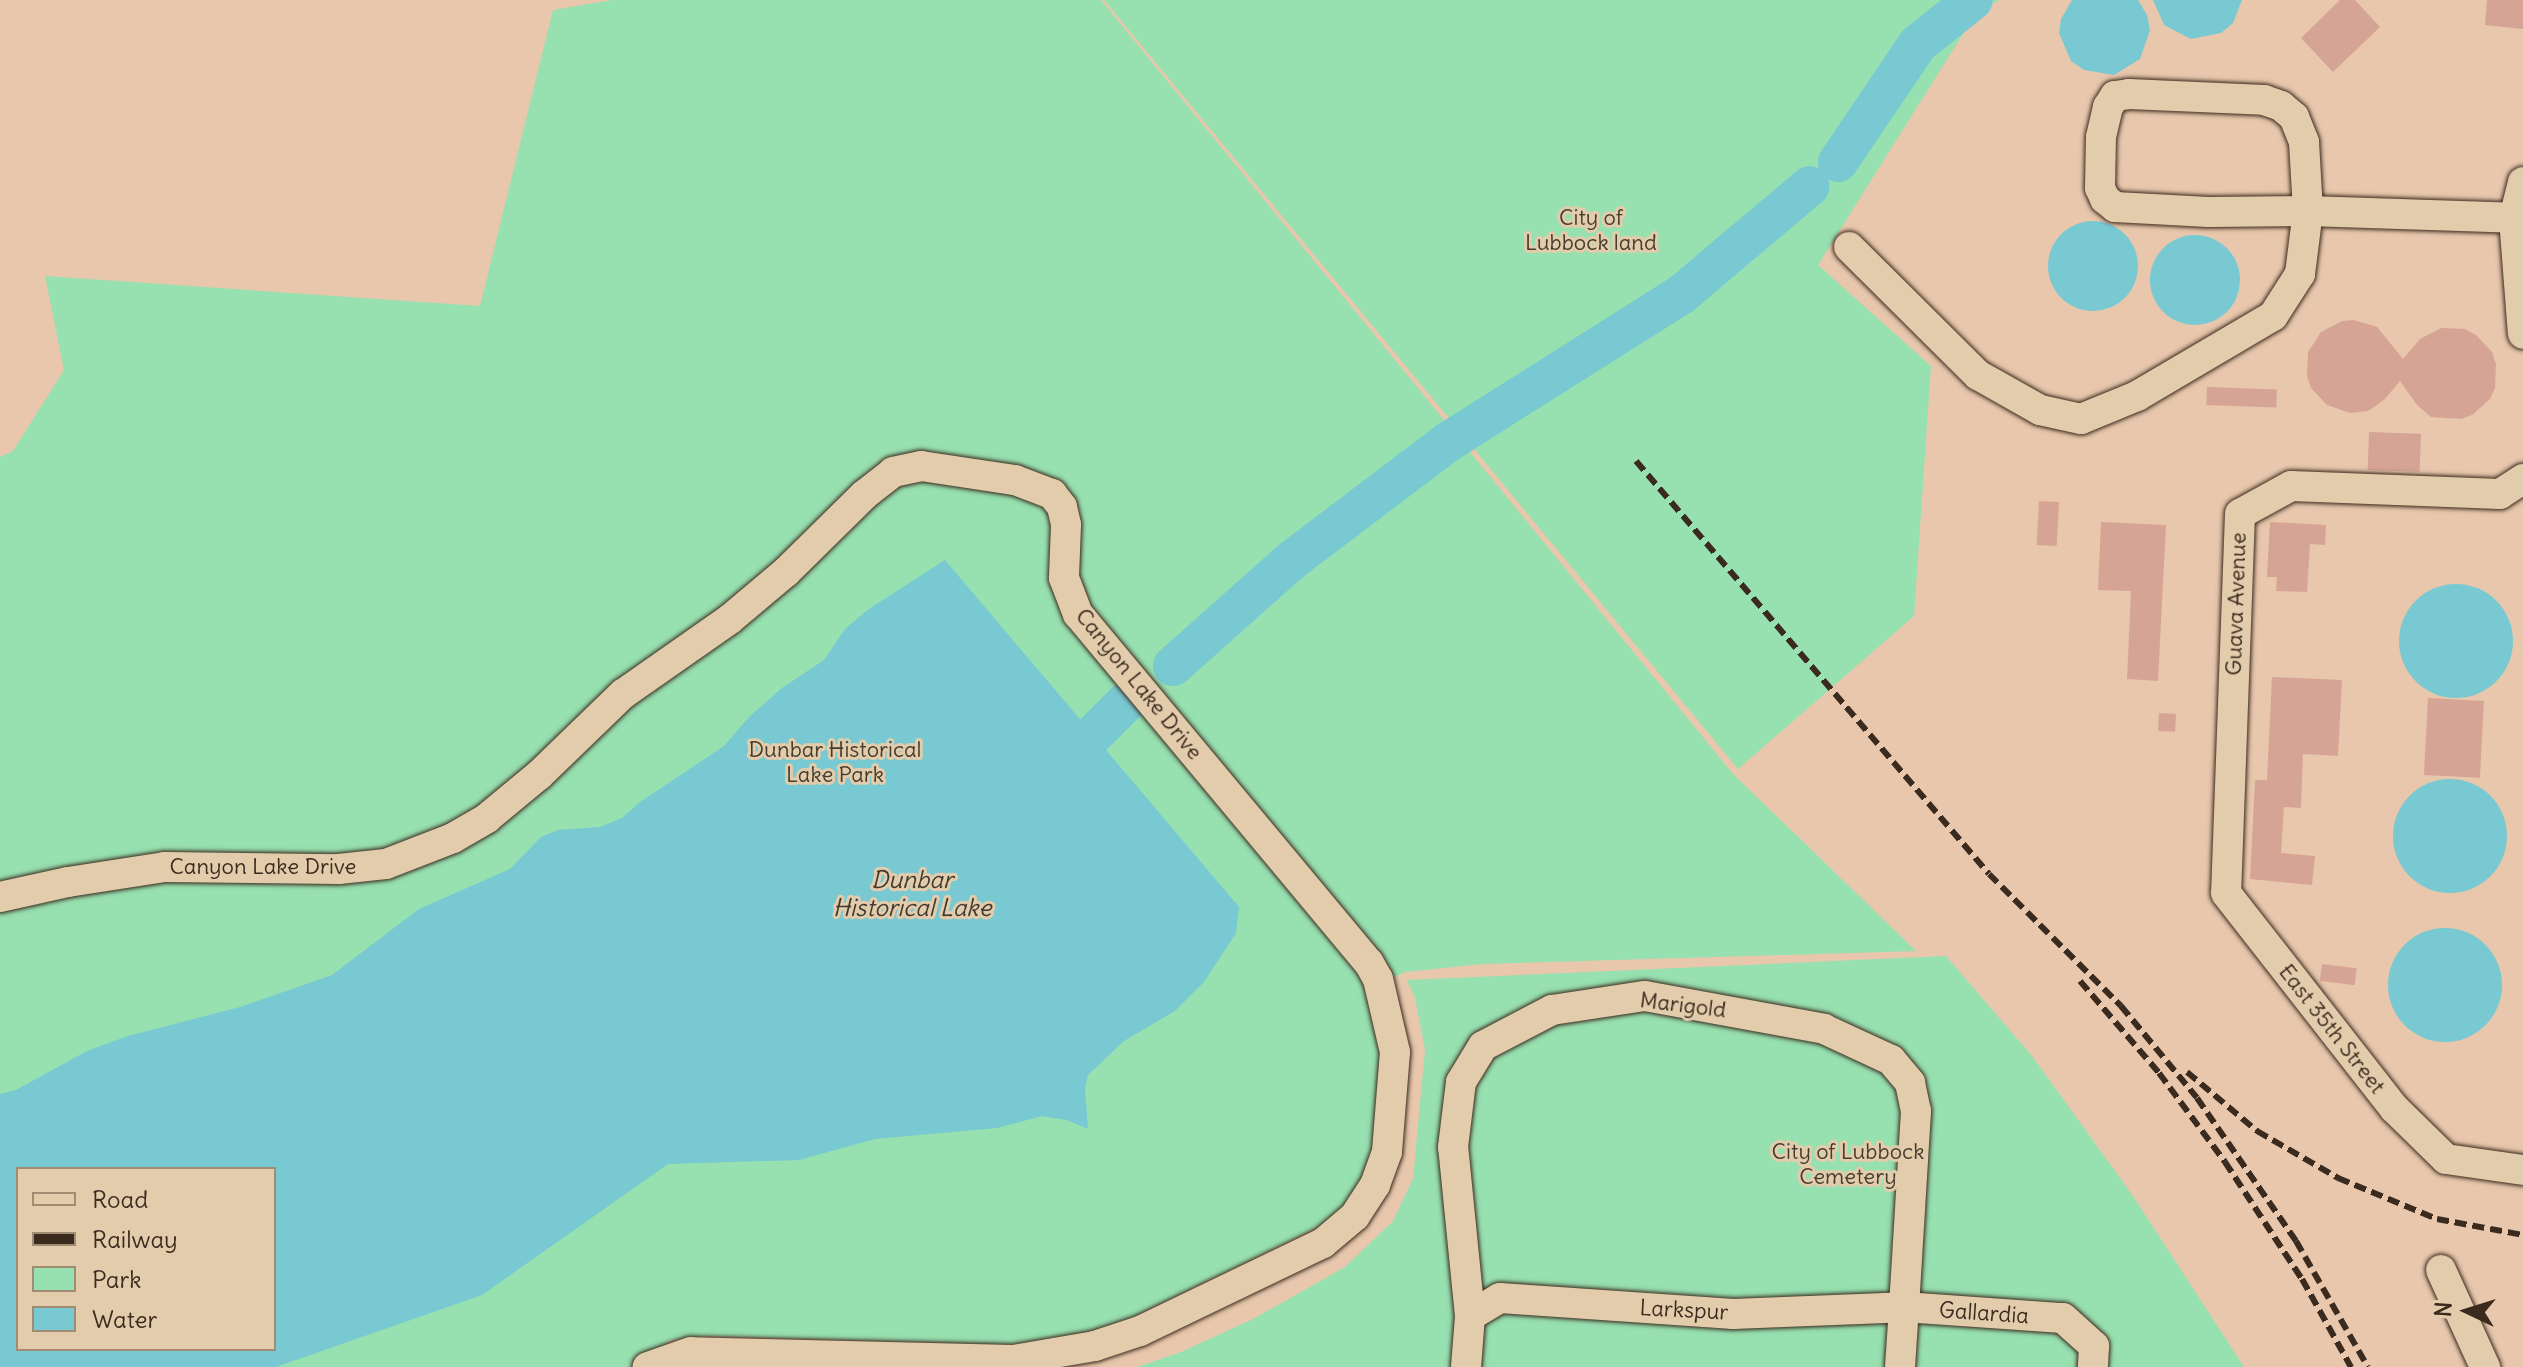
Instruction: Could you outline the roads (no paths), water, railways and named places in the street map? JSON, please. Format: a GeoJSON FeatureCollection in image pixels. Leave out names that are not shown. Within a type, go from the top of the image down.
{"type":"FeatureCollection","features":[{"type":"Feature","properties":{"kind":"street"},"geometry":{"type":"LineString","coordinates":[[1849,247],[1978,375],[2040,410],[2081,419],[2137,396],[2273,316],[2300,274],[2308,211],[2304,142],[2294,117],[2281,106],[2264,100],[2115,96],[2108,107],[2099,171],[2105,199],[2115,207],[2208,212],[2308,211],[2514,218]]}},
{"type":"Feature","properties":{"kind":"street"},"geometry":{"type":"LineString","coordinates":[[2523,182],[2514,218],[2523,334]]}},
{"type":"Feature","properties":{"kind":"street","name":"Canyon Lake Drive"},"geometry":{"type":"LineString","coordinates":[[0,897],[98,876],[165,867],[339,869],[386,864],[453,838],[487,818],[539,775],[623,694],[730,619],[786,572],[864,495],[893,472],[921,466],[1015,480],[1052,494],[1062,507],[1066,525],[1064,578],[1078,614],[1369,963],[1378,979],[1393,1040],[1393,1108],[1387,1152],[1375,1185],[1355,1216],[1323,1243],[1140,1331],[1056,1354],[988,1364],[691,1352],[648,1367]]}},
{"type":"Feature","properties":{"kind":"street","name":"Guava Avenue"},"geometry":{"type":"LineString","coordinates":[[2226,893],[2240,514],[2291,486],[2500,494],[2523,479]]}},
{"type":"Feature","properties":{"kind":"street","name":"East 35th Street"},"geometry":{"type":"LineString","coordinates":[[2226,893],[2395,1109],[2446,1159],[2523,1170]]}},
{"type":"Feature","properties":{"kind":"street","name":"Marigold"},"geometry":{"type":"LineString","coordinates":[[1466,1367],[1470,1316],[1453,1147],[1461,1082],[1483,1046],[1552,1010],[1645,996],[1824,1029],[1891,1060],[1910,1083],[1916,1111],[1904,1307]]}},
{"type":"Feature","properties":{"kind":"street"},"geometry":{"type":"LineString","coordinates":[[2441,1270],[2485,1367]]}},
{"type":"Feature","properties":{"kind":"street","name":"Larkspur"},"geometry":{"type":"LineString","coordinates":[[1470,1316],[1500,1298],[1733,1314],[1904,1307]]}},
{"type":"Feature","properties":{"kind":"street"},"geometry":{"type":"LineString","coordinates":[[1900,1367],[1904,1307]]}},
{"type":"Feature","properties":{"kind":"street","name":"Gallardia"},"geometry":{"type":"LineString","coordinates":[[1904,1307],[2063,1318],[2094,1346],[2093,1367]]}},
{"type":"Feature","properties":{"kind":"water"},"geometry":{"type":"Polygon","coordinates":[[[2072,0],[2138,0],[2147,15],[2150,30],[2140,59],[2114,75],[2084,70],[2071,61],[2059,33],[2061,19],[2072,0]]]}},
{"type":"Feature","properties":{"kind":"water"},"geometry":{"type":"Polygon","coordinates":[[[2153,0],[2242,0],[2233,23],[2221,33],[2191,39],[2164,25],[2153,0]]]}},
{"type":"Feature","properties":{"kind":"water"},"geometry":{"type":"Polygon","coordinates":[[[2093,221],[2110,225],[2125,234],[2134,249],[2138,266],[2134,283],[2125,298],[2110,307],[2093,311],[2076,307],[2061,298],[2052,283],[2048,266],[2052,249],[2061,234],[2076,225],[2093,221]]]}},
{"type":"Feature","properties":{"kind":"water"},"geometry":{"type":"Polygon","coordinates":[[[2195,235],[2212,239],[2227,248],[2236,263],[2240,280],[2236,297],[2227,312],[2212,321],[2195,325],[2178,321],[2163,312],[2154,297],[2150,280],[2154,263],[2163,248],[2178,239],[2195,235]]]}},
{"type":"Feature","properties":{"kind":"water","name":"Dunbar Historical Lake"},"geometry":{"type":"Polygon","coordinates":[[[945,560],[1239,907],[1236,933],[1204,982],[1175,1011],[1124,1041],[1088,1075],[1085,1088],[1088,1129],[1067,1120],[1042,1116],[997,1128],[875,1139],[799,1160],[668,1164],[482,1295],[276,1367],[0,1367],[0,1094],[16,1090],[87,1051],[128,1036],[240,1007],[332,975],[419,909],[510,869],[541,837],[558,830],[600,827],[622,818],[640,802],[724,746],[750,716],[782,688],[824,660],[845,629],[869,609],[945,560]]]}},
{"type":"Feature","properties":{"kind":"water"},"geometry":{"type":"Polygon","coordinates":[[[2456,584],[2478,589],[2496,601],[2508,619],[2513,641],[2508,663],[2496,681],[2478,693],[2456,698],[2434,693],[2416,681],[2404,663],[2399,641],[2404,619],[2416,601],[2434,589],[2456,584]]]}},
{"type":"Feature","properties":{"kind":"water"},"geometry":{"type":"Polygon","coordinates":[[[2450,779],[2472,784],[2490,796],[2502,814],[2507,836],[2502,858],[2490,876],[2472,888],[2450,893],[2428,888],[2410,876],[2398,858],[2393,836],[2398,814],[2410,796],[2428,784],[2450,779]]]}},
{"type":"Feature","properties":{"kind":"water"},"geometry":{"type":"Polygon","coordinates":[[[2445,928],[2467,933],[2485,945],[2497,963],[2502,985],[2497,1007],[2485,1025],[2467,1037],[2445,1042],[2423,1037],[2405,1025],[2393,1007],[2388,985],[2393,963],[2405,945],[2423,933],[2445,928]]]}},
{"type":"Feature","properties":{"kind":"waterway"},"geometry":{"type":"LineString","coordinates":[[1838,162],[1918,44],[1973,0]]}},
{"type":"Feature","properties":{"kind":"waterway"},"geometry":{"type":"LineString","coordinates":[[1173,666],[1292,560],[1448,442],[1682,294],[1810,186]]}},
{"type":"Feature","properties":{"kind":"waterway"},"geometry":{"type":"LineString","coordinates":[[1054,774],[1125,703]]}},
{"type":"Feature","properties":{"kind":"railway"},"geometry":{"type":"LineString","coordinates":[[1636,461],[1989,874],[2121,1006],[2197,1098],[2296,1241],[2368,1367]]}},
{"type":"Feature","properties":{"kind":"railway"},"geometry":{"type":"LineString","coordinates":[[2080,981],[2159,1073],[2225,1162],[2302,1279],[2351,1367]]}},
{"type":"Feature","properties":{"kind":"railway"},"geometry":{"type":"LineString","coordinates":[[2187,1072],[2257,1131],[2338,1178],[2437,1219],[2523,1235]]}},
{"type":"Feature","properties":{"kind":"park label","name":"City of Lubbock land"},"geometry":{"type":"Point","coordinates":[1591,230]}},
{"type":"Feature","properties":{"kind":"park label","name":"Dunbar Historical Lake Park"},"geometry":{"type":"Point","coordinates":[835,762]}},
{"type":"Feature","properties":{"kind":"park label","name":"City of Lubbock Cemetery"},"geometry":{"type":"Point","coordinates":[1848,1164]}}]}
